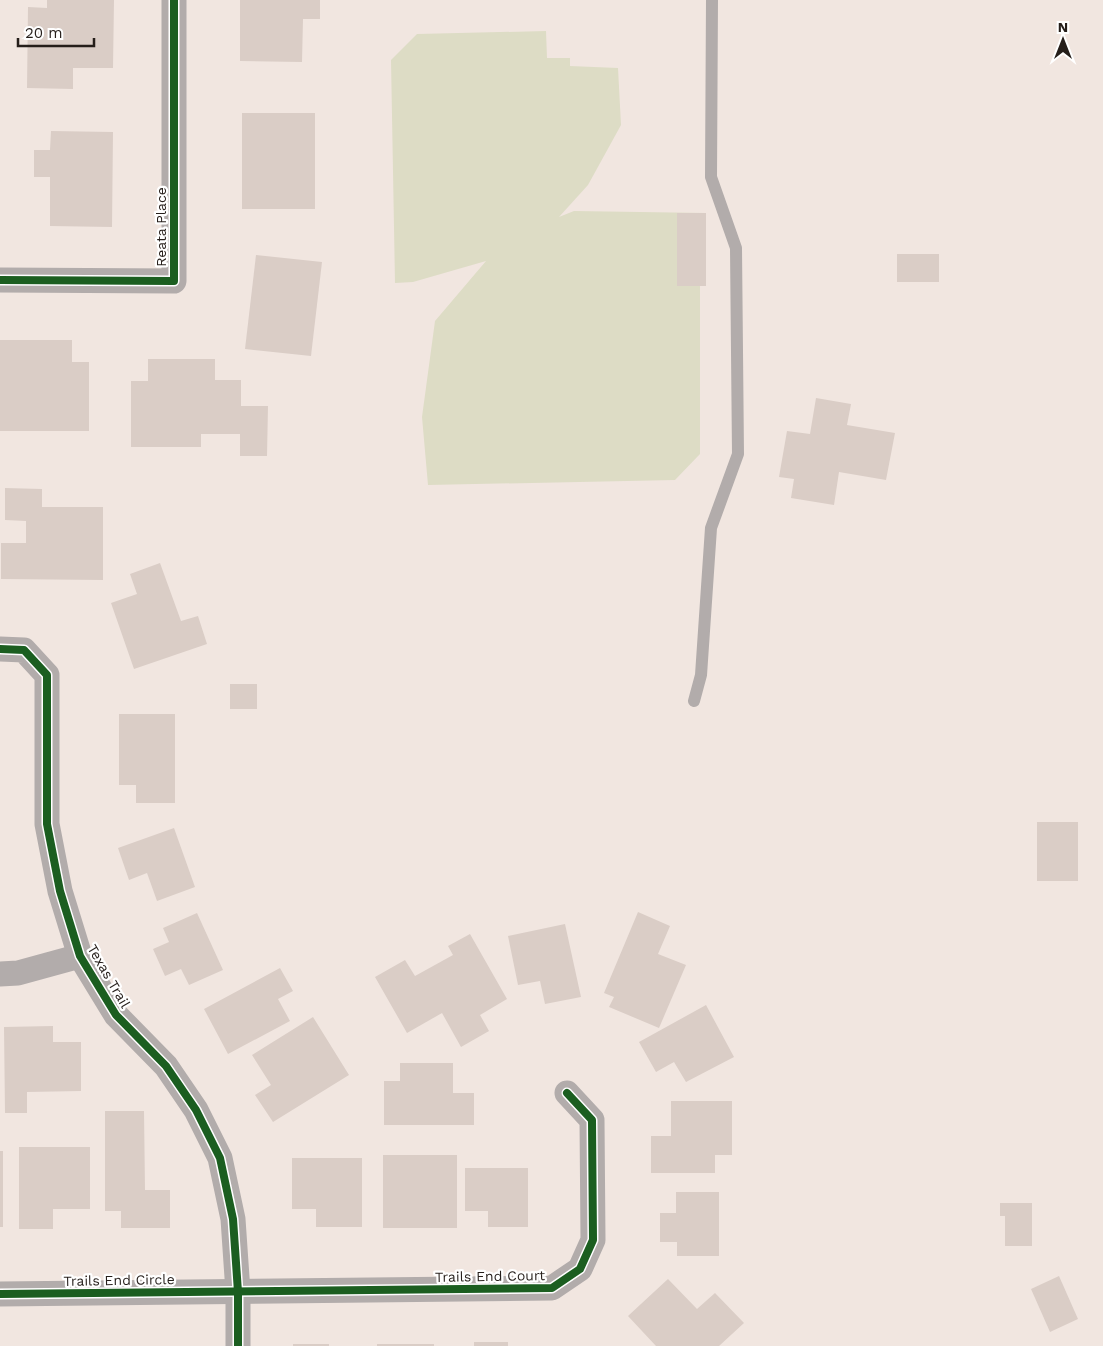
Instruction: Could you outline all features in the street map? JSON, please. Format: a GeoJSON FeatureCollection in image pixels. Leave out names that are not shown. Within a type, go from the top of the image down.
{"type":"FeatureCollection","features":[{"type":"Feature","properties":{"kind":"street","name":"Reata Place"},"geometry":{"type":"LineString","coordinates":[[0,280],[174,281],[174,0]]}},
{"type":"Feature","properties":{"kind":"street","name":"Texas Trail"},"geometry":{"type":"LineString","coordinates":[[0,649],[24,650],[47,675],[47,824],[60,891],[80,956],[116,1015],[166,1066],[196,1110],[220,1158],[233,1219],[238,1292],[238,1346]]}},
{"type":"Feature","properties":{"kind":"street"},"geometry":{"type":"LineString","coordinates":[[0,974],[18,973],[80,956]]}},
{"type":"Feature","properties":{"kind":"street","name":"Trails End Court"},"geometry":{"type":"LineString","coordinates":[[238,1292],[552,1288],[580,1269],[593,1240],[592,1120],[567,1094]]}},
{"type":"Feature","properties":{"kind":"street","name":"Trails End Circle"},"geometry":{"type":"LineString","coordinates":[[0,1294],[238,1292]]}},
{"type":"Feature","properties":{"kind":"lane"},"geometry":{"type":"LineString","coordinates":[[694,701],[701,675],[711,528],[738,454],[736,248],[711,178],[712,0]]}},
{"type":"Feature","properties":{"kind":"green space"},"geometry":{"type":"Polygon","coordinates":[[[546,31],[547,58],[570,58],[570,66],[618,68],[621,125],[588,185],[559,217],[574,211],[706,213],[706,286],[700,286],[700,454],[675,480],[428,485],[422,417],[435,321],[486,261],[413,282],[395,283],[391,60],[417,34],[546,31]]]}},
{"type":"Feature","properties":{"kind":"building"},"geometry":{"type":"Polygon","coordinates":[[[47,0],[114,0],[113,68],[73,68],[73,89],[27,88],[28,7],[47,8],[47,0]]]}},
{"type":"Feature","properties":{"kind":"building"},"geometry":{"type":"Polygon","coordinates":[[[240,0],[320,0],[320,19],[303,19],[302,62],[240,61],[240,0]]]}},
{"type":"Feature","properties":{"kind":"building"},"geometry":{"type":"Polygon","coordinates":[[[242,113],[315,113],[315,209],[242,209],[242,113]]]}},
{"type":"Feature","properties":{"kind":"building"},"geometry":{"type":"Polygon","coordinates":[[[51,131],[113,132],[112,227],[50,226],[50,177],[34,177],[34,150],[50,150],[51,131]]]}},
{"type":"Feature","properties":{"kind":"building"},"geometry":{"type":"Polygon","coordinates":[[[677,213],[706,213],[706,286],[677,286],[677,213]]]}},
{"type":"Feature","properties":{"kind":"building"},"geometry":{"type":"Polygon","coordinates":[[[897,254],[939,254],[939,282],[897,282],[897,254]]]}},
{"type":"Feature","properties":{"kind":"building"},"geometry":{"type":"Polygon","coordinates":[[[256,255],[322,262],[311,356],[245,349],[256,255]]]}},
{"type":"Feature","properties":{"kind":"building"},"geometry":{"type":"Polygon","coordinates":[[[0,340],[72,340],[72,362],[89,362],[89,431],[0,431],[0,340]]]}},
{"type":"Feature","properties":{"kind":"building"},"geometry":{"type":"Polygon","coordinates":[[[148,359],[215,359],[215,380],[241,380],[241,406],[268,406],[267,456],[240,456],[240,434],[201,434],[201,447],[131,447],[131,381],[148,381],[148,359]]]}},
{"type":"Feature","properties":{"kind":"building"},"geometry":{"type":"Polygon","coordinates":[[[816,398],[851,404],[847,425],[895,433],[886,480],[839,472],[834,505],[791,498],[794,479],[779,477],[787,431],[810,434],[816,398]]]}},
{"type":"Feature","properties":{"kind":"building"},"geometry":{"type":"Polygon","coordinates":[[[5,488],[42,489],[42,507],[103,507],[103,580],[1,579],[1,543],[26,543],[26,521],[5,520],[5,488]]]}},
{"type":"Feature","properties":{"kind":"building"},"geometry":{"type":"Polygon","coordinates":[[[160,563],[181,621],[198,616],[207,644],[134,669],[111,603],[137,594],[130,574],[160,563]]]}},
{"type":"Feature","properties":{"kind":"building"},"geometry":{"type":"Polygon","coordinates":[[[230,684],[257,684],[257,709],[230,709],[230,684]]]}},
{"type":"Feature","properties":{"kind":"building"},"geometry":{"type":"Polygon","coordinates":[[[119,714],[175,714],[175,803],[136,803],[136,785],[119,785],[119,714]]]}},
{"type":"Feature","properties":{"kind":"building"},"geometry":{"type":"Polygon","coordinates":[[[1037,822],[1078,822],[1078,881],[1037,881],[1037,822]]]}},
{"type":"Feature","properties":{"kind":"building"},"geometry":{"type":"Polygon","coordinates":[[[174,828],[195,887],[157,901],[147,873],[129,880],[118,848],[174,828]]]}},
{"type":"Feature","properties":{"kind":"building"},"geometry":{"type":"Polygon","coordinates":[[[638,912],[670,926],[658,954],[686,965],[659,1028],[609,1007],[614,997],[604,993],[638,912]]]}},
{"type":"Feature","properties":{"kind":"building"},"geometry":{"type":"Polygon","coordinates":[[[197,913],[223,970],[189,985],[181,969],[165,976],[153,949],[169,942],[163,928],[197,913]]]}},
{"type":"Feature","properties":{"kind":"building"},"geometry":{"type":"Polygon","coordinates":[[[565,924],[581,997],[545,1004],[540,981],[518,985],[508,936],[565,924]]]}},
{"type":"Feature","properties":{"kind":"building"},"geometry":{"type":"Polygon","coordinates":[[[470,934],[507,999],[480,1015],[489,1031],[461,1047],[442,1013],[407,1033],[375,977],[405,960],[415,976],[453,955],[448,946],[470,934]]]}},
{"type":"Feature","properties":{"kind":"building"},"geometry":{"type":"Polygon","coordinates":[[[280,968],[293,991],[278,999],[290,1021],[228,1054],[204,1009],[280,968]]]}},
{"type":"Feature","properties":{"kind":"building"},"geometry":{"type":"Polygon","coordinates":[[[706,1005],[734,1057],[686,1082],[674,1062],[656,1072],[639,1042],[706,1005]]]}},
{"type":"Feature","properties":{"kind":"building"},"geometry":{"type":"Polygon","coordinates":[[[313,1017],[349,1075],[273,1122],[255,1095],[271,1085],[252,1055],[313,1017]]]}},
{"type":"Feature","properties":{"kind":"building"},"geometry":{"type":"Polygon","coordinates":[[[53,1026],[53,1042],[81,1042],[81,1091],[27,1092],[27,1113],[5,1113],[4,1027],[53,1026]]]}},
{"type":"Feature","properties":{"kind":"building"},"geometry":{"type":"Polygon","coordinates":[[[400,1063],[453,1063],[453,1093],[474,1093],[474,1125],[384,1125],[384,1081],[400,1081],[400,1063]]]}},
{"type":"Feature","properties":{"kind":"building"},"geometry":{"type":"Polygon","coordinates":[[[671,1101],[732,1101],[732,1155],[715,1155],[715,1173],[651,1173],[651,1136],[671,1136],[671,1101]]]}},
{"type":"Feature","properties":{"kind":"building"},"geometry":{"type":"Polygon","coordinates":[[[105,1111],[144,1111],[145,1190],[170,1190],[170,1228],[121,1228],[121,1211],[105,1211],[105,1111]]]}},
{"type":"Feature","properties":{"kind":"building"},"geometry":{"type":"Polygon","coordinates":[[[19,1147],[90,1147],[90,1209],[53,1209],[53,1229],[19,1229],[19,1147]]]}},
{"type":"Feature","properties":{"kind":"building"},"geometry":{"type":"Polygon","coordinates":[[[0,1151],[3,1151],[3,1227],[0,1227],[0,1151]]]}},
{"type":"Feature","properties":{"kind":"building"},"geometry":{"type":"Polygon","coordinates":[[[383,1155],[457,1155],[457,1228],[383,1228],[383,1155]]]}},
{"type":"Feature","properties":{"kind":"building"},"geometry":{"type":"Polygon","coordinates":[[[292,1158],[362,1158],[362,1227],[316,1227],[316,1209],[292,1209],[292,1158]]]}},
{"type":"Feature","properties":{"kind":"building"},"geometry":{"type":"Polygon","coordinates":[[[465,1168],[528,1168],[528,1227],[488,1227],[488,1211],[465,1211],[465,1168]]]}},
{"type":"Feature","properties":{"kind":"building"},"geometry":{"type":"Polygon","coordinates":[[[676,1192],[719,1192],[719,1256],[677,1256],[677,1242],[660,1242],[660,1213],[676,1213],[676,1192]]]}},
{"type":"Feature","properties":{"kind":"building"},"geometry":{"type":"Polygon","coordinates":[[[1000,1203],[1032,1203],[1032,1246],[1005,1246],[1005,1216],[1000,1216],[1000,1203]]]}},
{"type":"Feature","properties":{"kind":"building"},"geometry":{"type":"Polygon","coordinates":[[[1059,1276],[1078,1319],[1050,1332],[1031,1289],[1059,1276]]]}},
{"type":"Feature","properties":{"kind":"building"},"geometry":{"type":"Polygon","coordinates":[[[668,1279],[697,1309],[715,1293],[744,1323],[719,1346],[656,1346],[628,1316],[668,1279]]]}},
{"type":"Feature","properties":{"kind":"building"},"geometry":{"type":"Polygon","coordinates":[[[474,1342],[508,1342],[508,1346],[474,1346],[474,1342]]]}},
{"type":"Feature","properties":{"kind":"building"},"geometry":{"type":"Polygon","coordinates":[[[293,1344],[329,1344],[329,1346],[293,1346],[293,1344]]]}},
{"type":"Feature","properties":{"kind":"building"},"geometry":{"type":"Polygon","coordinates":[[[377,1344],[434,1344],[434,1346],[377,1346],[377,1344]]]}},
{"type":"Feature","properties":{"kind":"cycle path"},"geometry":{"type":"LineString","coordinates":[[0,280],[174,281],[174,0]]}},
{"type":"Feature","properties":{"kind":"cycle path"},"geometry":{"type":"LineString","coordinates":[[0,649],[24,650],[47,675],[47,824],[60,891],[80,956],[116,1015],[166,1066],[196,1110],[220,1158],[233,1219],[238,1292],[238,1346]]}},
{"type":"Feature","properties":{"kind":"cycle path"},"geometry":{"type":"LineString","coordinates":[[0,1294],[552,1288],[580,1269],[593,1240],[592,1120],[567,1093]]}}]}
